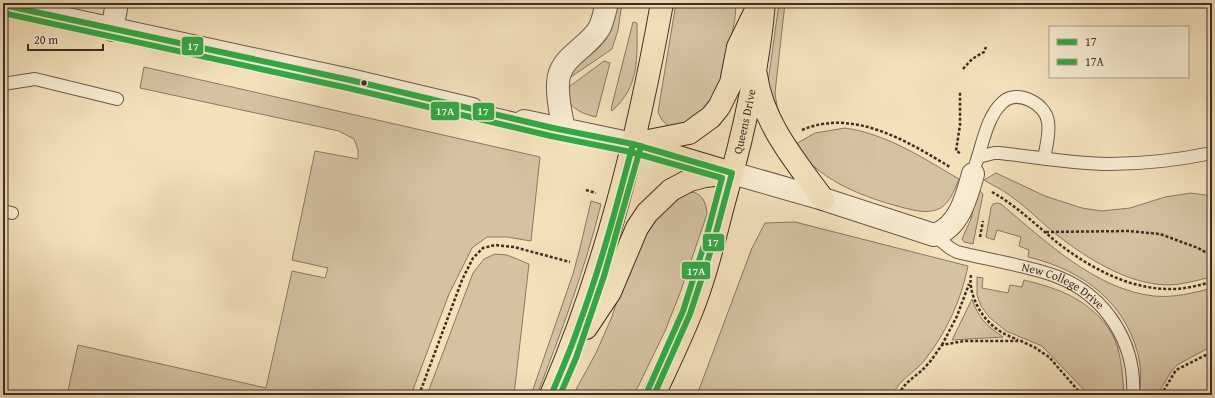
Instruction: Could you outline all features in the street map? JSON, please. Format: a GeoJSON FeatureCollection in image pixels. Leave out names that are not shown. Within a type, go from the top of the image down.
{"type":"FeatureCollection","features":[{"type":"Feature","properties":{"kind":"main road"},"geometry":{"type":"LineString","coordinates":[[551,395],[570,350],[602,257],[619,200],[633,144],[662,3]]}},
{"type":"Feature","properties":{"kind":"main road"},"geometry":{"type":"LineString","coordinates":[[633,144],[689,133],[711,117],[719,106],[731,83],[738,47],[760,3]]}},
{"type":"Feature","properties":{"kind":"main road","name":"Queens Drive"},"geometry":{"type":"LineString","coordinates":[[654,395],[690,314],[713,244],[744,128],[755,68],[764,3]]}},
{"type":"Feature","properties":{"kind":"main road"},"geometry":{"type":"LineString","coordinates":[[755,68],[757,87],[777,135],[823,199]]}},
{"type":"Feature","properties":{"kind":"main road"},"geometry":{"type":"LineString","coordinates":[[633,144],[732,173]]}},
{"type":"Feature","properties":{"kind":"main road"},"geometry":{"type":"LineString","coordinates":[[570,350],[610,292],[637,228],[647,213],[671,190],[690,180],[705,176],[732,173]]}},
{"type":"Feature","properties":{"kind":"street"},"geometry":{"type":"LineString","coordinates":[[112,30],[117,3]]}},
{"type":"Feature","properties":{"kind":"street"},"geometry":{"type":"LineString","coordinates":[[564,130],[558,82],[561,72],[564,64],[570,56],[593,36],[600,27],[607,3]]}},
{"type":"Feature","properties":{"kind":"street"},"geometry":{"type":"LineString","coordinates":[[3,5],[112,30],[350,80],[472,109]]}},
{"type":"Feature","properties":{"kind":"street"},"geometry":{"type":"LineString","coordinates":[[524,121],[633,144]]}},
{"type":"Feature","properties":{"kind":"street"},"geometry":{"type":"LineString","coordinates":[[934,234],[942,233],[956,220],[961,208],[967,165]]}},
{"type":"Feature","properties":{"kind":"street","name":"New College Drive"},"geometry":{"type":"LineString","coordinates":[[732,173],[823,199],[934,234]]}},
{"type":"Feature","properties":{"kind":"lane"},"geometry":{"type":"LineString","coordinates":[[3,84],[35,79],[117,99]]}},
{"type":"Feature","properties":{"kind":"lane"},"geometry":{"type":"LineString","coordinates":[[967,165],[996,111],[1004,101],[1017,96],[1038,105],[1048,118],[1049,130],[1044,158]]}},
{"type":"Feature","properties":{"kind":"lane"},"geometry":{"type":"LineString","coordinates":[[472,109],[524,121]]}},
{"type":"Feature","properties":{"kind":"lane"},"geometry":{"type":"LineString","coordinates":[[967,165],[994,153],[1109,164],[1163,161],[1212,153]]}},
{"type":"Feature","properties":{"kind":"lane","name":"New College Drive"},"geometry":{"type":"LineString","coordinates":[[934,234],[957,252],[1058,277],[1076,286],[1092,297],[1106,311],[1118,328],[1126,346],[1133,381],[1133,395]]}},
{"type":"Feature","properties":{"kind":"path"},"geometry":{"type":"LineString","coordinates":[[963,69],[972,58],[984,52],[986,47]]}},
{"type":"Feature","properties":{"kind":"path"},"geometry":{"type":"LineString","coordinates":[[960,92],[960,125],[956,151],[962,154],[967,165]]}},
{"type":"Feature","properties":{"kind":"path"},"geometry":{"type":"LineString","coordinates":[[782,142],[802,130],[815,125],[850,122],[872,128],[967,165]]}},
{"type":"Feature","properties":{"kind":"path"},"geometry":{"type":"LineString","coordinates":[[990,190],[1013,205],[1059,244],[1098,269],[1119,279],[1138,285],[1174,289],[1212,282]]}},
{"type":"Feature","properties":{"kind":"path"},"geometry":{"type":"LineString","coordinates":[[1046,232],[1129,231],[1160,234],[1192,246],[1212,256]]}},
{"type":"Feature","properties":{"kind":"path"},"geometry":{"type":"LineString","coordinates":[[419,395],[462,280],[473,258],[483,248],[496,245],[514,247],[570,262]]}},
{"type":"Feature","properties":{"kind":"path"},"geometry":{"type":"LineString","coordinates":[[899,395],[908,381],[927,366],[942,344],[957,316],[970,283]]}},
{"type":"Feature","properties":{"kind":"path"},"geometry":{"type":"LineString","coordinates":[[942,344],[971,341],[1021,341],[1034,347],[1049,357],[1082,395]]}},
{"type":"Feature","properties":{"kind":"path"},"geometry":{"type":"LineString","coordinates":[[1162,395],[1176,370],[1212,352]]}},
{"type":"Feature","properties":{"kind":"shaded area"},"geometry":{"type":"Polygon","coordinates":[[[614,3],[622,3],[618,30],[612,49],[568,79],[614,3]]]}},
{"type":"Feature","properties":{"kind":"shaded area"},"geometry":{"type":"Polygon","coordinates":[[[676,3],[736,3],[735,18],[727,61],[716,99],[694,120],[671,127],[663,121],[658,112],[676,3]]]}},
{"type":"Feature","properties":{"kind":"shaded area"},"geometry":{"type":"Polygon","coordinates":[[[779,3],[785,3],[775,93],[777,106],[786,130],[777,119],[768,82],[779,3]]]}},
{"type":"Feature","properties":{"kind":"shaded area"},"geometry":{"type":"Polygon","coordinates":[[[633,22],[637,23],[635,71],[628,92],[612,111],[611,109],[633,22]]]}},
{"type":"Feature","properties":{"kind":"shaded area"},"geometry":{"type":"Polygon","coordinates":[[[604,61],[610,63],[596,117],[574,108],[569,102],[566,89],[604,61]]]}},
{"type":"Feature","properties":{"kind":"shaded area"},"geometry":{"type":"Polygon","coordinates":[[[144,67],[540,157],[531,241],[507,237],[487,237],[472,248],[449,294],[411,395],[67,395],[78,345],[266,388],[292,271],[325,278],[328,268],[292,260],[315,151],[358,159],[358,150],[354,139],[339,131],[140,88],[144,67]]]}},
{"type":"Feature","properties":{"kind":"shaded area"},"geometry":{"type":"Polygon","coordinates":[[[845,128],[860,131],[890,141],[918,155],[959,179],[948,202],[936,210],[921,211],[911,210],[868,197],[853,191],[827,176],[804,157],[794,145],[815,133],[845,128]]]}},
{"type":"Feature","properties":{"kind":"shaded area"},"geometry":{"type":"Polygon","coordinates":[[[996,173],[1045,196],[1082,208],[1102,211],[1130,208],[1165,197],[1191,193],[1212,196],[1212,277],[1167,285],[1136,280],[1106,267],[1077,250],[1052,231],[1014,198],[984,180],[996,173]]]}},
{"type":"Feature","properties":{"kind":"shaded area"},"geometry":{"type":"Polygon","coordinates":[[[978,189],[983,194],[973,244],[964,242],[962,239],[971,219],[978,189]]]}},
{"type":"Feature","properties":{"kind":"shaded area"},"geometry":{"type":"Polygon","coordinates":[[[693,192],[702,197],[706,206],[707,214],[680,293],[665,331],[634,395],[573,395],[596,353],[611,319],[625,278],[647,228],[671,204],[688,193],[693,192]]]}},
{"type":"Feature","properties":{"kind":"shaded area"},"geometry":{"type":"Polygon","coordinates":[[[591,201],[601,204],[588,253],[564,324],[537,395],[531,395],[573,274],[591,201]]]}},
{"type":"Feature","properties":{"kind":"shaded area"},"geometry":{"type":"Polygon","coordinates":[[[998,203],[1072,261],[1091,274],[1112,284],[1133,292],[1154,296],[1183,295],[1212,288],[1212,346],[1177,365],[1157,395],[1140,395],[1140,364],[1135,343],[1126,324],[1115,308],[1101,293],[1068,271],[1028,257],[1029,250],[1019,246],[1021,237],[997,230],[994,240],[986,237],[991,208],[993,204],[998,203]]]}},
{"type":"Feature","properties":{"kind":"shaded area"},"geometry":{"type":"Polygon","coordinates":[[[795,222],[968,266],[957,304],[946,328],[924,361],[903,380],[893,395],[697,395],[752,248],[765,223],[795,222]]]}},
{"type":"Feature","properties":{"kind":"shaded area"},"geometry":{"type":"Polygon","coordinates":[[[495,254],[507,255],[529,264],[514,395],[427,395],[473,273],[484,259],[495,254]]]}},
{"type":"Feature","properties":{"kind":"shaded area"},"geometry":{"type":"Polygon","coordinates":[[[977,277],[983,278],[982,288],[1008,293],[1010,285],[1022,287],[1024,280],[1046,286],[1075,298],[1093,311],[1109,330],[1118,349],[1123,378],[1124,395],[1089,395],[1042,346],[1006,331],[989,317],[981,306],[977,295],[977,277]]]}},
{"type":"Feature","properties":{"kind":"shaded area"},"geometry":{"type":"Polygon","coordinates":[[[972,299],[980,317],[1003,337],[952,340],[972,299]]]}},
{"type":"Feature","properties":{"kind":"transit line","name":"17"},"geometry":{"type":"LineString","coordinates":[[3,5],[350,80],[553,128],[633,144],[732,173],[713,244],[690,314],[654,395]]}},
{"type":"Feature","properties":{"kind":"transit line","name":"17A"},"geometry":{"type":"LineString","coordinates":[[3,13],[348,88],[551,136],[631,152],[722,178],[705,242],[683,311],[647,392]]}},
{"type":"Feature","properties":{"kind":"transit line","name":"17"},"geometry":{"type":"LineString","coordinates":[[551,395],[573,343],[602,257],[633,144]]}},
{"type":"Feature","properties":{"kind":"transit line","name":"17A"},"geometry":{"type":"LineString","coordinates":[[560,395],[576,358],[604,276],[641,146]]}}]}
